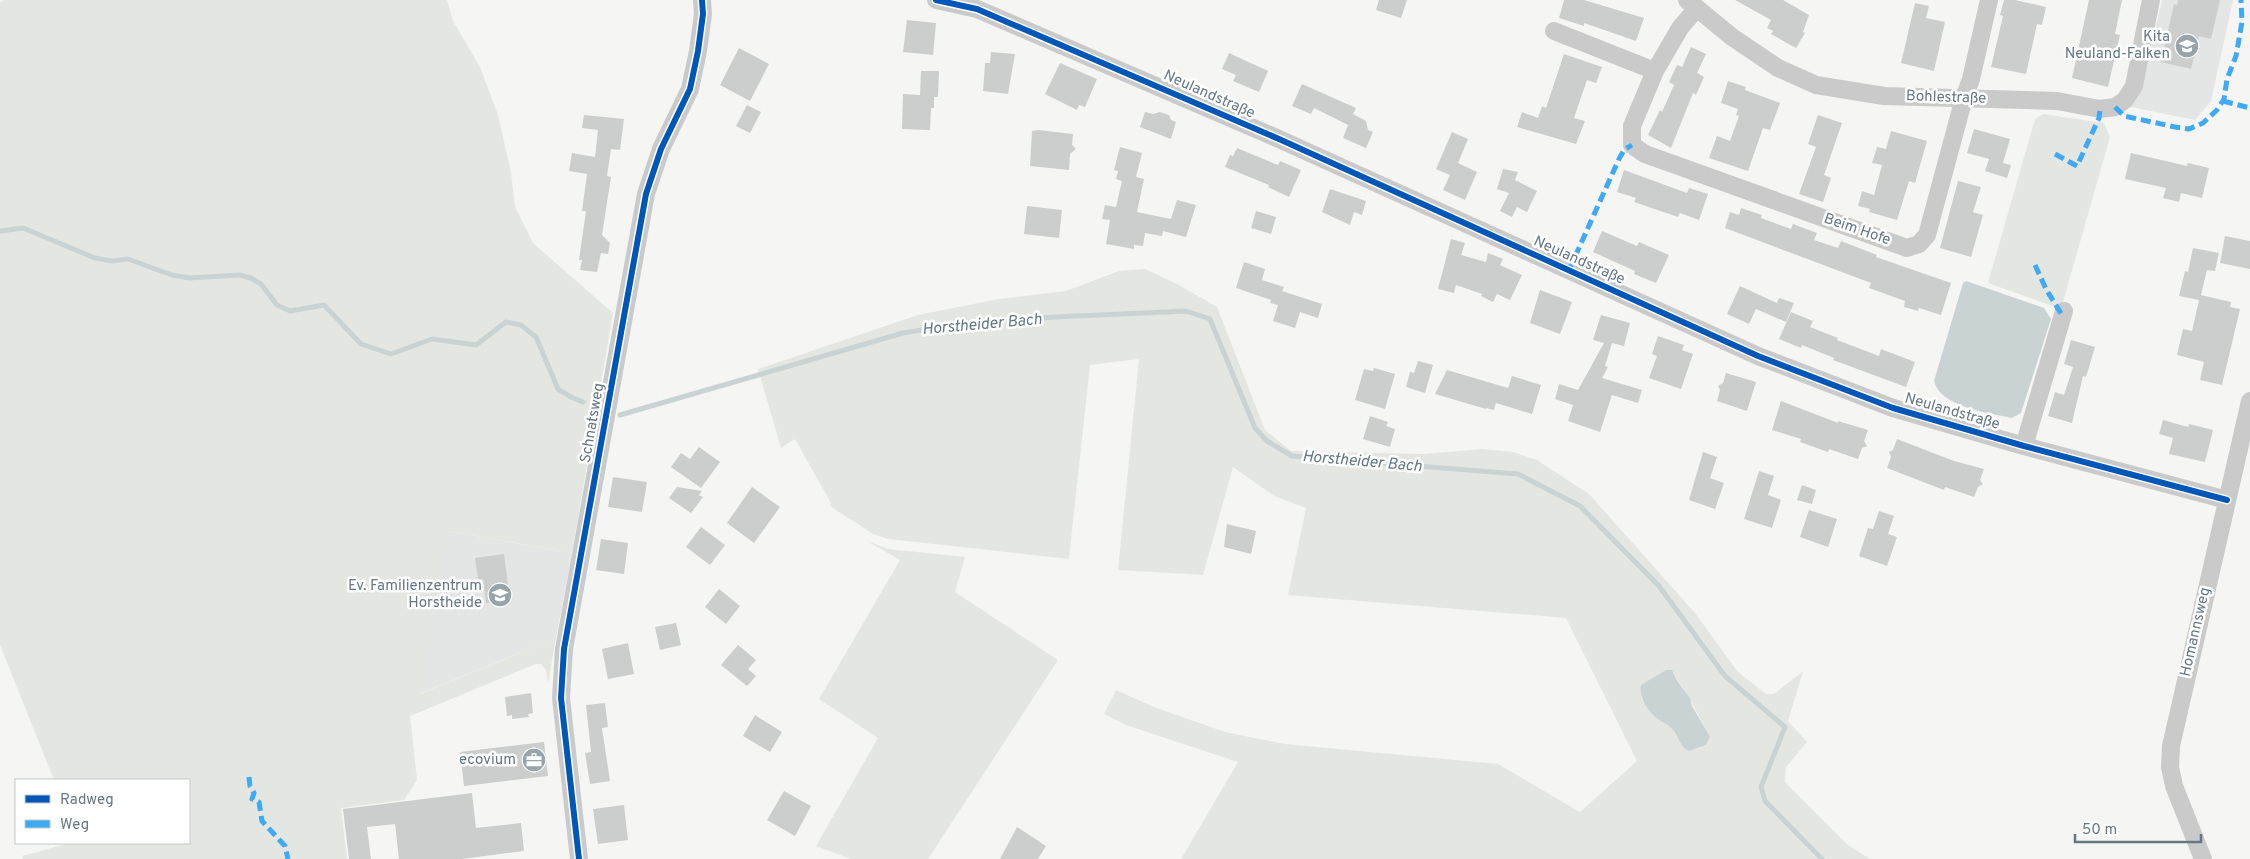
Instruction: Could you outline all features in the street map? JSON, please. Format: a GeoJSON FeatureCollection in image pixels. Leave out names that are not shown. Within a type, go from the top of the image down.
{"type":"FeatureCollection","features":[{"type":"Feature","properties":{"kind":"street","name":"Schnatsweg"},"geometry":{"type":"LineString","coordinates":[[579,859],[561,698],[564,649],[646,194],[661,149],[690,89],[703,14],[702,0]]}},
{"type":"Feature","properties":{"kind":"street","name":"Neulandstraße"},"geometry":{"type":"LineString","coordinates":[[936,0],[976,9],[1279,139],[1758,356],[1893,408],[2024,446],[2227,500]]}},
{"type":"Feature","properties":{"kind":"street","name":"Beim Hofe"},"geometry":{"type":"LineString","coordinates":[[1692,4],[1655,71],[1632,126],[1632,144],[1645,154],[1907,248],[1918,244],[1927,235],[1964,98],[1972,79],[1989,0]]}},
{"type":"Feature","properties":{"kind":"street","name":"Bohlestraße"},"geometry":{"type":"LineString","coordinates":[[1692,4],[1732,38],[1778,68],[1816,85],[1884,96],[2057,101],[2100,109],[2116,107],[2125,100],[2134,86],[2152,0]]}},
{"type":"Feature","properties":{"kind":"street"},"geometry":{"type":"LineString","coordinates":[[1554,31],[1655,71]]}},
{"type":"Feature","properties":{"kind":"street"},"geometry":{"type":"LineString","coordinates":[[2024,446],[2064,311]]}},
{"type":"Feature","properties":{"kind":"street","name":"Homannsweg"},"geometry":{"type":"LineString","coordinates":[[2204,859],[2174,786],[2170,767],[2173,736],[2250,402]]}},
{"type":"Feature","properties":{"kind":"shaded area"},"geometry":{"type":"Polygon","coordinates":[[[5,0],[447,0],[453,21],[480,67],[498,115],[511,172],[515,207],[533,243],[613,313],[572,553],[449,531],[420,694],[556,638],[548,683],[546,670],[541,664],[536,664],[410,716],[417,780],[404,800],[341,808],[347,859],[23,859],[22,856],[66,844],[190,844],[190,779],[54,779],[0,645],[0,2],[5,0]]]}},
{"type":"Feature","properties":{"kind":"shaded area","name":"Kita Neuland-Falken"},"geometry":{"type":"Polygon","coordinates":[[[2162,0],[2233,0],[2211,101],[2195,120],[2131,107],[2141,91],[2162,0]]]}},
{"type":"Feature","properties":{"kind":"shaded area"},"geometry":{"type":"Polygon","coordinates":[[[2043,114],[2104,123],[2110,137],[2061,309],[1988,283],[2035,119],[2043,114]]]}},
{"type":"Feature","properties":{"kind":"shaded area"},"geometry":{"type":"Polygon","coordinates":[[[1145,269],[1177,284],[1217,307],[1265,430],[1291,451],[1425,454],[1482,449],[1513,452],[1537,460],[1589,494],[1695,613],[1738,672],[1766,694],[1774,694],[1803,671],[1788,721],[1807,742],[1786,767],[1785,782],[1848,845],[1870,859],[1181,859],[1238,762],[1126,725],[1104,714],[1116,690],[1154,707],[1225,732],[1285,744],[1498,764],[1580,812],[1637,761],[1566,618],[1288,595],[1306,508],[1274,496],[1233,467],[1203,575],[1118,570],[1139,359],[1090,365],[1069,559],[888,539],[873,534],[830,506],[831,503],[795,439],[781,448],[758,369],[918,315],[999,299],[1066,291],[1119,271],[1145,269]],[[1666,670],[1641,697],[1659,720],[1667,723],[1672,728],[1683,748],[1689,751],[1706,745],[1710,737],[1685,691],[1673,675],[1666,670]]]}},
{"type":"Feature","properties":{"kind":"shaded area"},"geometry":{"type":"Polygon","coordinates":[[[1966,281],[2044,308],[2051,319],[2021,413],[2012,418],[1979,411],[1955,403],[1938,390],[1934,381],[1963,283],[1966,281]]]}},
{"type":"Feature","properties":{"kind":"shaded area","name":"Ev. Familienzentrum Horstheide"},"geometry":{"type":"Polygon","coordinates":[[[448,531],[572,553],[556,638],[419,694],[448,531]]]}},
{"type":"Feature","properties":{"kind":"shaded area"},"geometry":{"type":"Polygon","coordinates":[[[867,541],[888,549],[965,557],[955,592],[1058,660],[928,859],[851,859],[816,846],[878,738],[819,699],[900,560],[867,541]]]}},
{"type":"Feature","properties":{"kind":"shaded area"},"geometry":{"type":"Polygon","coordinates":[[[1666,670],[1672,670],[1676,679],[1690,698],[1692,706],[1710,737],[1706,745],[1689,751],[1686,750],[1672,728],[1657,718],[1643,700],[1641,685],[1666,670]]]}},
{"type":"Feature","properties":{"kind":"building"},"geometry":{"type":"Polygon","coordinates":[[[1379,0],[1407,0],[1401,18],[1376,10],[1379,0]]]}},
{"type":"Feature","properties":{"kind":"building"},"geometry":{"type":"Polygon","coordinates":[[[1564,0],[1584,0],[1644,18],[1636,41],[1584,23],[1584,26],[1559,18],[1564,0]]]}},
{"type":"Feature","properties":{"kind":"building"},"geometry":{"type":"Polygon","coordinates":[[[1735,0],[1783,0],[1809,15],[1803,32],[1805,33],[1796,48],[1771,34],[1773,31],[1767,28],[1771,20],[1735,0]]]}},
{"type":"Feature","properties":{"kind":"building"},"geometry":{"type":"Polygon","coordinates":[[[2004,0],[2015,0],[2046,7],[2042,25],[2037,24],[2026,74],[1991,67],[2003,16],[2000,15],[2004,0]]]}},
{"type":"Feature","properties":{"kind":"building"},"geometry":{"type":"Polygon","coordinates":[[[2089,0],[2122,0],[2115,34],[2120,35],[2108,87],[2072,78],[2089,0]]]}},
{"type":"Feature","properties":{"kind":"building"},"geometry":{"type":"Polygon","coordinates":[[[2178,0],[2220,0],[2211,39],[2199,36],[2191,69],[2161,62],[2174,4],[2177,5],[2178,0]]]}},
{"type":"Feature","properties":{"kind":"building"},"geometry":{"type":"Polygon","coordinates":[[[1915,3],[1929,6],[1926,18],[1945,22],[1934,71],[1901,63],[1915,3]]]}},
{"type":"Feature","properties":{"kind":"building"},"geometry":{"type":"Polygon","coordinates":[[[907,20],[936,23],[933,55],[903,52],[907,20]]]}},
{"type":"Feature","properties":{"kind":"building"},"geometry":{"type":"Polygon","coordinates":[[[1691,47],[1706,54],[1697,73],[1704,77],[1696,95],[1693,93],[1671,148],[1648,135],[1660,110],[1662,112],[1674,85],[1669,82],[1677,65],[1682,67],[1691,47]]]}},
{"type":"Feature","properties":{"kind":"building"},"geometry":{"type":"Polygon","coordinates":[[[739,48],[769,64],[750,101],[720,85],[739,48]]]}},
{"type":"Feature","properties":{"kind":"building"},"geometry":{"type":"Polygon","coordinates":[[[991,52],[1015,54],[1008,94],[983,91],[985,63],[990,63],[991,52]]]}},
{"type":"Feature","properties":{"kind":"building"},"geometry":{"type":"Polygon","coordinates":[[[1229,53],[1268,71],[1259,92],[1233,81],[1236,75],[1222,69],[1229,53]]]}},
{"type":"Feature","properties":{"kind":"building"},"geometry":{"type":"Polygon","coordinates":[[[1564,54],[1602,67],[1596,83],[1587,80],[1574,118],[1585,121],[1576,144],[1517,127],[1522,112],[1538,118],[1542,106],[1546,108],[1564,54]]]}},
{"type":"Feature","properties":{"kind":"building"},"geometry":{"type":"Polygon","coordinates":[[[1060,63],[1097,79],[1085,107],[1079,105],[1077,110],[1045,94],[1060,63]]]}},
{"type":"Feature","properties":{"kind":"building"},"geometry":{"type":"Polygon","coordinates":[[[921,71],[939,71],[938,97],[934,97],[934,108],[931,108],[930,130],[902,129],[903,94],[920,95],[921,71]]]}},
{"type":"Feature","properties":{"kind":"building"},"geometry":{"type":"Polygon","coordinates":[[[1728,81],[1746,87],[1745,90],[1780,103],[1770,130],[1763,128],[1748,171],[1709,158],[1717,136],[1730,141],[1739,116],[1736,115],[1738,109],[1721,103],[1728,81]]]}},
{"type":"Feature","properties":{"kind":"building"},"geometry":{"type":"Polygon","coordinates":[[[1302,84],[1356,108],[1353,114],[1366,121],[1368,130],[1373,132],[1366,148],[1343,138],[1348,125],[1314,108],[1311,114],[1292,106],[1302,84]]]}},
{"type":"Feature","properties":{"kind":"building"},"geometry":{"type":"Polygon","coordinates":[[[747,105],[761,112],[750,133],[736,126],[747,105]]]}},
{"type":"Feature","properties":{"kind":"building"},"geometry":{"type":"Polygon","coordinates":[[[1145,112],[1153,114],[1160,112],[1169,115],[1171,120],[1176,122],[1171,139],[1140,127],[1145,112]]]}},
{"type":"Feature","properties":{"kind":"building"},"geometry":{"type":"Polygon","coordinates":[[[584,115],[624,119],[620,150],[611,149],[607,176],[611,177],[602,235],[610,243],[608,254],[601,253],[597,272],[580,270],[582,260],[579,260],[586,211],[582,211],[587,174],[569,171],[572,153],[595,157],[598,130],[582,128],[584,115]]]}},
{"type":"Feature","properties":{"kind":"building"},"geometry":{"type":"Polygon","coordinates":[[[1818,115],[1842,123],[1824,175],[1831,178],[1823,202],[1799,194],[1816,147],[1808,144],[1818,115]]]}},
{"type":"Feature","properties":{"kind":"building"},"geometry":{"type":"Polygon","coordinates":[[[1974,129],[2010,139],[2003,163],[2011,165],[2007,178],[1985,171],[1989,159],[1967,153],[1974,129]]]}},
{"type":"Feature","properties":{"kind":"building"},"geometry":{"type":"Polygon","coordinates":[[[1032,131],[1073,134],[1072,145],[1076,149],[1070,154],[1069,170],[1030,166],[1032,131]]]}},
{"type":"Feature","properties":{"kind":"building"},"geometry":{"type":"Polygon","coordinates":[[[1891,131],[1927,141],[1915,183],[1909,181],[1897,220],[1869,212],[1870,209],[1858,206],[1862,191],[1874,195],[1882,165],[1872,163],[1877,147],[1886,149],[1891,131]]]}},
{"type":"Feature","properties":{"kind":"building"},"geometry":{"type":"Polygon","coordinates":[[[1452,132],[1468,139],[1458,163],[1477,172],[1465,200],[1443,190],[1450,175],[1436,169],[1452,132]]]}},
{"type":"Feature","properties":{"kind":"building"},"geometry":{"type":"Polygon","coordinates":[[[1120,147],[1142,153],[1136,177],[1144,179],[1137,212],[1171,219],[1177,200],[1196,205],[1186,237],[1163,231],[1162,236],[1145,233],[1143,246],[1134,245],[1134,249],[1106,244],[1110,220],[1102,219],[1105,205],[1116,207],[1122,181],[1116,179],[1118,171],[1114,170],[1120,147]]]}},
{"type":"Feature","properties":{"kind":"building"},"geometry":{"type":"Polygon","coordinates":[[[1237,148],[1278,165],[1280,161],[1301,170],[1289,197],[1268,187],[1269,185],[1225,167],[1230,155],[1233,156],[1237,148]]]}},
{"type":"Feature","properties":{"kind":"building"},"geometry":{"type":"Polygon","coordinates":[[[2131,153],[2187,166],[2188,163],[2209,168],[2202,198],[2181,193],[2179,202],[2163,198],[2166,188],[2125,179],[2131,153]]]}},
{"type":"Feature","properties":{"kind":"building"},"geometry":{"type":"Polygon","coordinates":[[[1503,169],[1518,172],[1515,180],[1537,191],[1527,212],[1517,207],[1512,217],[1500,211],[1509,193],[1497,189],[1503,169]]]}},
{"type":"Feature","properties":{"kind":"building"},"geometry":{"type":"Polygon","coordinates":[[[1624,170],[1687,193],[1689,188],[1708,194],[1699,220],[1680,213],[1678,217],[1634,202],[1636,198],[1617,192],[1624,170]]]}},
{"type":"Feature","properties":{"kind":"building"},"geometry":{"type":"Polygon","coordinates":[[[1958,181],[1981,187],[1973,212],[1983,215],[1971,257],[1940,248],[1958,181]]]}},
{"type":"Feature","properties":{"kind":"building"},"geometry":{"type":"Polygon","coordinates":[[[1330,189],[1366,201],[1362,215],[1354,212],[1350,225],[1322,212],[1330,189]]]}},
{"type":"Feature","properties":{"kind":"building"},"geometry":{"type":"Polygon","coordinates":[[[1027,206],[1062,210],[1059,238],[1024,234],[1027,206]]]}},
{"type":"Feature","properties":{"kind":"building"},"geometry":{"type":"Polygon","coordinates":[[[1741,208],[1762,215],[1761,218],[1791,229],[1793,224],[1817,233],[1814,240],[1838,248],[1841,241],[1877,255],[1876,257],[1951,283],[1941,315],[1919,308],[1918,311],[1904,307],[1905,301],[1869,288],[1871,283],[1725,228],[1730,212],[1739,215],[1741,208]]]}},
{"type":"Feature","properties":{"kind":"building"},"geometry":{"type":"Polygon","coordinates":[[[1256,211],[1276,217],[1271,234],[1251,228],[1256,211]]]}},
{"type":"Feature","properties":{"kind":"building"},"geometry":{"type":"Polygon","coordinates":[[[1602,231],[1637,246],[1639,242],[1669,255],[1656,283],[1634,274],[1635,271],[1593,252],[1602,231]]]}},
{"type":"Feature","properties":{"kind":"building"},"geometry":{"type":"Polygon","coordinates":[[[2225,236],[2250,241],[2250,269],[2220,263],[2225,236]]]}},
{"type":"Feature","properties":{"kind":"building"},"geometry":{"type":"Polygon","coordinates":[[[1451,239],[1465,243],[1461,255],[1486,262],[1488,253],[1503,259],[1500,265],[1522,275],[1510,300],[1497,294],[1493,302],[1481,296],[1482,294],[1456,285],[1454,293],[1438,289],[1451,239]]]}},
{"type":"Feature","properties":{"kind":"building"},"geometry":{"type":"Polygon","coordinates":[[[2193,248],[2219,253],[2215,271],[2207,270],[2201,295],[2231,302],[2230,307],[2240,309],[2222,385],[2200,380],[2204,362],[2177,355],[2183,329],[2192,331],[2199,300],[2179,296],[2185,271],[2188,272],[2193,248]]]}},
{"type":"Feature","properties":{"kind":"building"},"geometry":{"type":"Polygon","coordinates":[[[1244,262],[1265,269],[1262,280],[1284,287],[1282,291],[1322,304],[1318,318],[1300,312],[1295,328],[1273,321],[1278,305],[1270,303],[1271,300],[1236,288],[1244,262]]]}},
{"type":"Feature","properties":{"kind":"building"},"geometry":{"type":"Polygon","coordinates":[[[1740,286],[1777,303],[1779,298],[1794,303],[1786,322],[1756,309],[1749,324],[1727,314],[1740,286]]]}},
{"type":"Feature","properties":{"kind":"building"},"geometry":{"type":"Polygon","coordinates":[[[1540,290],[1572,302],[1560,334],[1530,323],[1540,290]]]}},
{"type":"Feature","properties":{"kind":"building"},"geometry":{"type":"Polygon","coordinates":[[[1791,312],[1813,321],[1810,327],[1838,338],[1837,340],[1879,356],[1881,349],[1915,362],[1906,387],[1833,360],[1834,358],[1802,345],[1801,348],[1779,339],[1791,312]]]}},
{"type":"Feature","properties":{"kind":"building"},"geometry":{"type":"Polygon","coordinates":[[[1601,315],[1630,323],[1624,346],[1612,343],[1605,366],[1608,367],[1602,378],[1642,390],[1638,403],[1612,395],[1600,432],[1568,421],[1573,405],[1555,399],[1559,384],[1578,390],[1604,343],[1593,340],[1601,315]]]}},
{"type":"Feature","properties":{"kind":"building"},"geometry":{"type":"Polygon","coordinates":[[[1658,336],[1684,345],[1682,350],[1693,354],[1681,389],[1649,378],[1657,356],[1652,354],[1658,336]]]}},
{"type":"Feature","properties":{"kind":"building"},"geometry":{"type":"Polygon","coordinates":[[[2071,340],[2095,347],[2086,377],[2083,376],[2072,423],[2048,416],[2055,392],[2064,395],[2073,367],[2064,364],[2071,340]]]}},
{"type":"Feature","properties":{"kind":"building"},"geometry":{"type":"Polygon","coordinates":[[[1418,361],[1433,365],[1425,393],[1406,387],[1410,372],[1414,373],[1418,361]]]}},
{"type":"Feature","properties":{"kind":"building"},"geometry":{"type":"Polygon","coordinates":[[[1374,368],[1395,374],[1385,409],[1355,400],[1364,369],[1373,371],[1374,368]]]}},
{"type":"Feature","properties":{"kind":"building"},"geometry":{"type":"Polygon","coordinates":[[[1447,370],[1508,388],[1512,376],[1541,385],[1532,414],[1496,403],[1494,410],[1486,409],[1435,394],[1447,370]]]}},
{"type":"Feature","properties":{"kind":"building"},"geometry":{"type":"Polygon","coordinates":[[[1726,373],[1756,382],[1747,411],[1717,401],[1720,390],[1718,386],[1723,383],[1726,373]]]}},
{"type":"Feature","properties":{"kind":"building"},"geometry":{"type":"Polygon","coordinates":[[[1781,401],[1838,423],[1838,421],[1868,430],[1864,441],[1867,446],[1862,448],[1858,459],[1829,449],[1828,452],[1800,442],[1801,439],[1772,430],[1781,401]]]}},
{"type":"Feature","properties":{"kind":"building"},"geometry":{"type":"Polygon","coordinates":[[[1370,416],[1388,422],[1386,426],[1395,429],[1390,447],[1363,439],[1370,416]]]}},
{"type":"Feature","properties":{"kind":"building"},"geometry":{"type":"Polygon","coordinates":[[[2163,420],[2188,427],[2189,424],[2213,430],[2205,462],[2169,454],[2173,438],[2159,434],[2163,420]]]}},
{"type":"Feature","properties":{"kind":"building"},"geometry":{"type":"Polygon","coordinates":[[[1897,439],[1954,461],[1984,469],[1980,480],[1983,484],[1978,487],[1974,497],[1945,487],[1944,490],[1887,468],[1891,457],[1889,452],[1893,450],[1897,439]]]}},
{"type":"Feature","properties":{"kind":"building"},"geometry":{"type":"Polygon","coordinates":[[[699,447],[720,462],[701,488],[671,467],[681,453],[690,459],[699,447]]]}},
{"type":"Feature","properties":{"kind":"building"},"geometry":{"type":"Polygon","coordinates":[[[1703,452],[1717,457],[1710,478],[1724,483],[1715,509],[1689,500],[1703,452]]]}},
{"type":"Feature","properties":{"kind":"building"},"geometry":{"type":"Polygon","coordinates":[[[1759,471],[1774,476],[1768,495],[1781,500],[1772,528],[1744,519],[1759,471]]]}},
{"type":"Feature","properties":{"kind":"building"},"geometry":{"type":"Polygon","coordinates":[[[613,477],[647,482],[642,512],[608,507],[613,477]]]}},
{"type":"Feature","properties":{"kind":"building"},"geometry":{"type":"Polygon","coordinates":[[[1802,485],[1816,490],[1812,504],[1797,500],[1802,485]]]}},
{"type":"Feature","properties":{"kind":"building"},"geometry":{"type":"Polygon","coordinates":[[[677,487],[702,491],[699,495],[703,497],[691,513],[669,498],[677,487]]]}},
{"type":"Feature","properties":{"kind":"building"},"geometry":{"type":"Polygon","coordinates":[[[752,487],[780,507],[754,543],[727,523],[752,487]]]}},
{"type":"Feature","properties":{"kind":"building"},"geometry":{"type":"Polygon","coordinates":[[[1809,510],[1837,519],[1828,547],[1800,537],[1809,510]]]}},
{"type":"Feature","properties":{"kind":"building"},"geometry":{"type":"Polygon","coordinates":[[[1879,511],[1894,516],[1888,534],[1897,537],[1887,566],[1859,556],[1868,528],[1873,529],[1879,511]]]}},
{"type":"Feature","properties":{"kind":"building"},"geometry":{"type":"Polygon","coordinates":[[[1227,524],[1256,531],[1251,554],[1224,547],[1227,524]]]}},
{"type":"Feature","properties":{"kind":"building"},"geometry":{"type":"Polygon","coordinates":[[[701,527],[725,545],[710,565],[686,547],[701,527]]]}},
{"type":"Feature","properties":{"kind":"building"},"geometry":{"type":"Polygon","coordinates":[[[601,539],[628,543],[624,574],[596,570],[601,539]]]}},
{"type":"Feature","properties":{"kind":"building"},"geometry":{"type":"Polygon","coordinates":[[[504,554],[510,600],[486,603],[483,579],[478,579],[475,558],[504,554]]]}},
{"type":"Feature","properties":{"kind":"building"},"geometry":{"type":"Polygon","coordinates":[[[719,589],[740,606],[726,624],[705,607],[719,589]]]}},
{"type":"Feature","properties":{"kind":"building"},"geometry":{"type":"Polygon","coordinates":[[[676,623],[681,645],[660,650],[655,627],[676,623]]]}},
{"type":"Feature","properties":{"kind":"building"},"geometry":{"type":"Polygon","coordinates":[[[628,643],[634,674],[608,679],[602,649],[628,643]]]}},
{"type":"Feature","properties":{"kind":"building"},"geometry":{"type":"Polygon","coordinates":[[[738,645],[756,660],[748,669],[756,676],[747,686],[721,665],[738,645]]]}},
{"type":"Feature","properties":{"kind":"building"},"geometry":{"type":"Polygon","coordinates":[[[531,693],[533,713],[528,714],[529,717],[512,719],[512,715],[507,716],[505,697],[531,693]]]}},
{"type":"Feature","properties":{"kind":"building"},"geometry":{"type":"Polygon","coordinates":[[[605,703],[608,727],[602,728],[610,781],[590,784],[585,753],[591,752],[586,705],[605,703]]]}},
{"type":"Feature","properties":{"kind":"building"},"geometry":{"type":"Polygon","coordinates":[[[755,715],[782,732],[770,752],[743,736],[755,715]]]}},
{"type":"Feature","properties":{"kind":"building"},"geometry":{"type":"Polygon","coordinates":[[[544,742],[548,776],[464,786],[460,752],[544,742]]]}},
{"type":"Feature","properties":{"kind":"building"},"geometry":{"type":"Polygon","coordinates":[[[784,791],[811,806],[795,836],[767,820],[784,791]]]}},
{"type":"Feature","properties":{"kind":"building"},"geometry":{"type":"Polygon","coordinates":[[[472,793],[476,828],[521,823],[524,851],[462,859],[399,859],[395,824],[367,827],[371,859],[349,859],[343,809],[472,793]]]}},
{"type":"Feature","properties":{"kind":"building"},"geometry":{"type":"Polygon","coordinates":[[[624,805],[628,840],[598,844],[593,809],[624,805]]]}},
{"type":"Feature","properties":{"kind":"building"},"geometry":{"type":"Polygon","coordinates":[[[1017,827],[1046,846],[1038,859],[1000,859],[1017,827]]]}},
{"type":"Feature","properties":{"kind":"waterway","name":"Horstheider Bach"},"geometry":{"type":"LineString","coordinates":[[0,231],[23,228],[95,258],[112,261],[128,259],[172,275],[189,278],[239,275],[251,278],[261,284],[277,305],[290,311],[324,305],[361,344],[391,354],[432,339],[476,345],[506,322],[521,325],[536,337],[558,389],[583,402]]}},
{"type":"Feature","properties":{"kind":"waterway","name":"Horstheider Bach"},"geometry":{"type":"LineString","coordinates":[[620,415],[903,333],[938,327],[1009,320],[1186,311],[1210,319],[1255,428],[1267,441],[1292,456],[1518,474],[1580,506],[1659,586],[1725,676],[1785,727],[1761,787],[1765,801],[1822,859]]}},
{"type":"Feature","properties":{"kind":"marked path"},"geometry":{"type":"LineString","coordinates":[[2115,107],[2124,116],[2175,127],[2189,129],[2203,123],[2217,110],[2224,99],[2227,79],[2236,56],[2242,22],[2241,0]]}},
{"type":"Feature","properties":{"kind":"marked path"},"geometry":{"type":"LineString","coordinates":[[2223,101],[2250,108]]}},
{"type":"Feature","properties":{"kind":"marked path"},"geometry":{"type":"LineString","coordinates":[[2055,154],[2077,166],[2099,118],[2100,109]]}},
{"type":"Feature","properties":{"kind":"marked path"},"geometry":{"type":"LineString","coordinates":[[1569,270],[1619,159],[1624,150],[1632,145]]}},
{"type":"Feature","properties":{"kind":"marked path"},"geometry":{"type":"LineString","coordinates":[[2035,265],[2046,289],[2062,315]]}},
{"type":"Feature","properties":{"kind":"marked path"},"geometry":{"type":"LineString","coordinates":[[249,777],[250,786],[254,793],[252,799],[259,802],[262,821],[285,846],[288,859]]}},
{"type":"Feature","properties":{"kind":"cycle path"},"geometry":{"type":"LineString","coordinates":[[579,859],[561,698],[564,649],[646,194],[661,149],[690,89],[703,14],[702,0]]}},
{"type":"Feature","properties":{"kind":"cycle path"},"geometry":{"type":"LineString","coordinates":[[936,0],[977,9],[1279,139],[1758,356],[1893,408],[2024,446],[2227,500]]}},
{"type":"Feature","properties":{"kind":"place","name":"Kita Neuland-Falken"},"geometry":{"type":"Point","coordinates":[2187,46]}},
{"type":"Feature","properties":{"kind":"place","name":"Ev. Familienzentrum Horstheide"},"geometry":{"type":"Point","coordinates":[500,595]}},
{"type":"Feature","properties":{"kind":"place","name":"ecovium"},"geometry":{"type":"Point","coordinates":[534,760]}}]}
